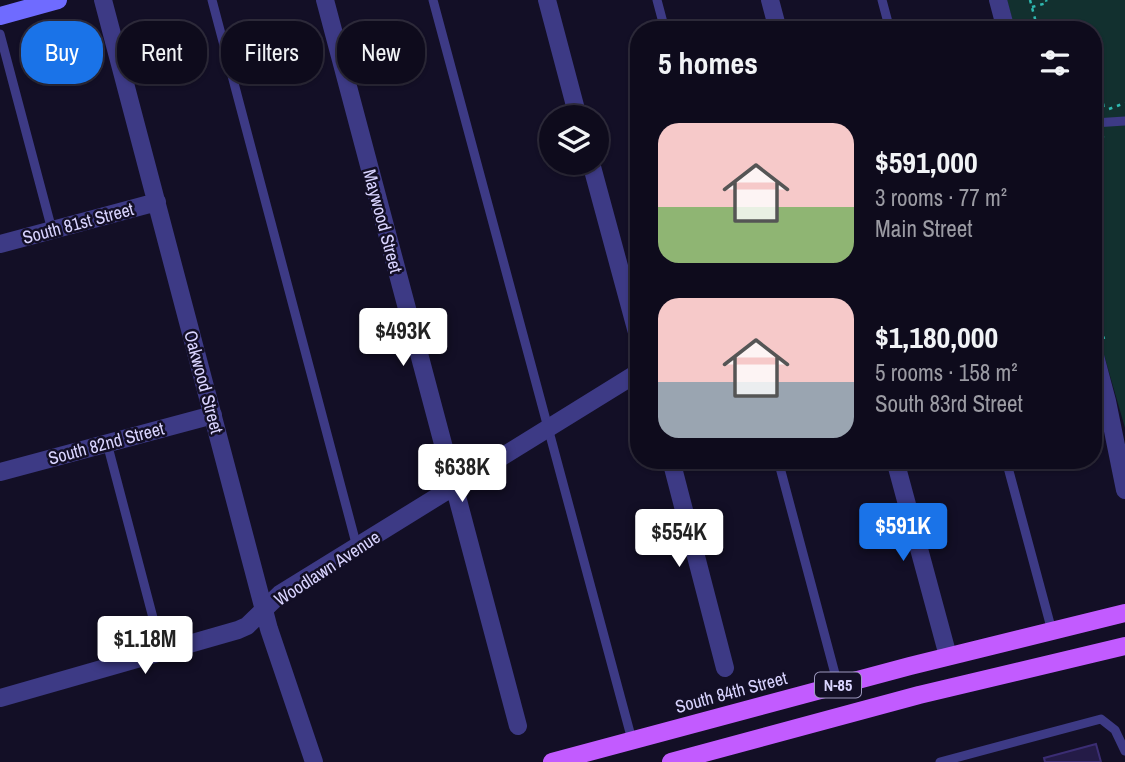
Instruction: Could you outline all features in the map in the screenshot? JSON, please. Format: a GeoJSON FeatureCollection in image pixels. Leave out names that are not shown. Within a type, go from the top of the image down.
{"type":"FeatureCollection","features":[{"type":"Feature","properties":{"kind":"main road"},"geometry":{"type":"LineString","coordinates":[[0,16],[58,0]]}},
{"type":"Feature","properties":{"kind":"main road","name":"South 84th Street"},"geometry":{"type":"LineString","coordinates":[[552,762],[948,656],[1125,613]]}},
{"type":"Feature","properties":{"kind":"main road","name":"N-85"},"geometry":{"type":"LineString","coordinates":[[671,762],[919,695],[1125,646]]}},
{"type":"Feature","properties":{"kind":"street","name":"Oakwood Street"},"geometry":{"type":"LineString","coordinates":[[103,0],[265,609],[314,762]]}},
{"type":"Feature","properties":{"kind":"street","name":"Maywood Street"},"geometry":{"type":"LineString","coordinates":[[325,0],[518,726]]}},
{"type":"Feature","properties":{"kind":"street"},"geometry":{"type":"LineString","coordinates":[[547,0],[575,105]]}},
{"type":"Feature","properties":{"kind":"street"},"geometry":{"type":"LineString","coordinates":[[770,0],[776,21]]}},
{"type":"Feature","properties":{"kind":"street"},"geometry":{"type":"LineString","coordinates":[[998,0],[1004,21]]}},
{"type":"Feature","properties":{"kind":"street"},"geometry":{"type":"LineString","coordinates":[[594,175],[630,307]]}},
{"type":"Feature","properties":{"kind":"street","name":"South 81st Street"},"geometry":{"type":"LineString","coordinates":[[0,244],[157,202]]}},
{"type":"Feature","properties":{"kind":"street","name":"Woodlawn Avenue"},"geometry":{"type":"LineString","coordinates":[[0,698],[247,626],[280,594],[630,378]]}},
{"type":"Feature","properties":{"kind":"street"},"geometry":{"type":"LineString","coordinates":[[1102,382],[1125,490]]}},
{"type":"Feature","properties":{"kind":"street"},"geometry":{"type":"LineString","coordinates":[[1107,401],[1125,450]]}},
{"type":"Feature","properties":{"kind":"street","name":"South 82nd Street"},"geometry":{"type":"LineString","coordinates":[[0,472],[213,415]]}},
{"type":"Feature","properties":{"kind":"street"},"geometry":{"type":"LineString","coordinates":[[673,469],[725,668]]}},
{"type":"Feature","properties":{"kind":"street"},"geometry":{"type":"LineString","coordinates":[[897,469],[948,656]]}},
{"type":"Feature","properties":{"kind":"lane"},"geometry":{"type":"LineString","coordinates":[[212,0],[357,547]]}},
{"type":"Feature","properties":{"kind":"lane"},"geometry":{"type":"LineString","coordinates":[[433,0],[632,740]]}},
{"type":"Feature","properties":{"kind":"lane"},"geometry":{"type":"LineString","coordinates":[[657,0],[662,21]]}},
{"type":"Feature","properties":{"kind":"lane"},"geometry":{"type":"LineString","coordinates":[[881,0],[887,21]]}},
{"type":"Feature","properties":{"kind":"lane"},"geometry":{"type":"LineString","coordinates":[[0,34],[52,230]]}},
{"type":"Feature","properties":{"kind":"lane"},"geometry":{"type":"LineString","coordinates":[[1102,123],[1125,121]]}},
{"type":"Feature","properties":{"kind":"lane"},"geometry":{"type":"LineString","coordinates":[[107,443],[162,652]]}},
{"type":"Feature","properties":{"kind":"lane"},"geometry":{"type":"LineString","coordinates":[[780,469],[838,685]]}},
{"type":"Feature","properties":{"kind":"lane"},"geometry":{"type":"LineString","coordinates":[[1008,469],[1052,631]]}},
{"type":"Feature","properties":{"kind":"lane"},"geometry":{"type":"LineString","coordinates":[[940,762],[968,758],[1101,719],[1110,723],[1125,751]]}},
{"type":"Feature","properties":{"kind":"path"},"geometry":{"type":"LineString","coordinates":[[1030,0],[1036,21]]}},
{"type":"Feature","properties":{"kind":"path"},"geometry":{"type":"LineString","coordinates":[[1032,7],[1047,3],[1046,0]]}},
{"type":"Feature","properties":{"kind":"path"},"geometry":{"type":"LineString","coordinates":[[1102,94],[1104,111]]}},
{"type":"Feature","properties":{"kind":"green space"},"geometry":{"type":"Polygon","coordinates":[[[1007,0],[1125,0],[1125,428],[1102,348],[1102,21],[1013,21],[1007,0]]]}},
{"type":"Feature","properties":{"kind":"building"},"geometry":{"type":"Polygon","coordinates":[[[1096,744],[1101,762],[1045,762],[1044,758],[1096,744]]]}}]}
